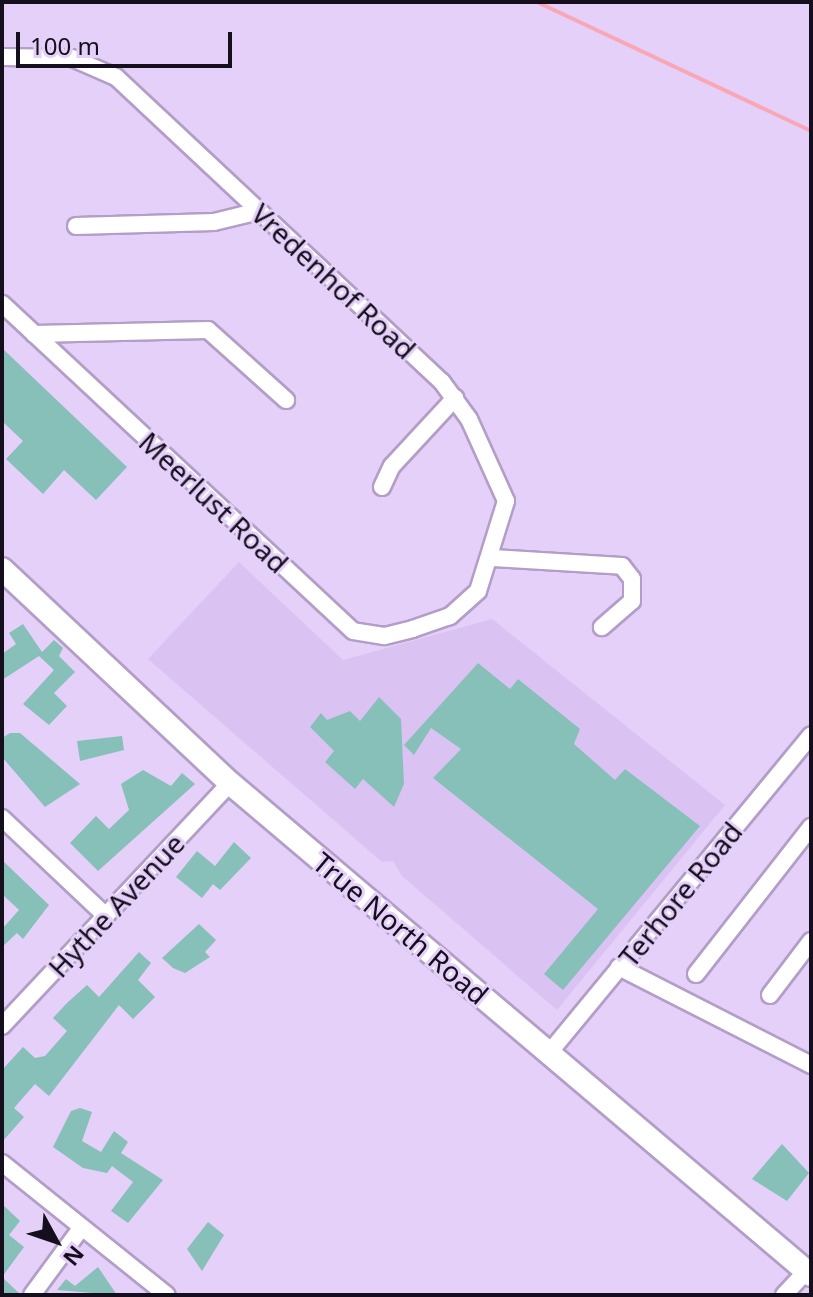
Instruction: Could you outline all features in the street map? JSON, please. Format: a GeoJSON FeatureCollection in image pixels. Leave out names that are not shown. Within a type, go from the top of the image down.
{"type":"FeatureCollection","features":[{"type":"Feature","properties":{"kind":"main road","name":"True North Road"},"geometry":{"type":"LineString","coordinates":[[2,569],[230,783],[809,1273]]}},
{"type":"Feature","properties":{"kind":"street","name":"Vredenhof Road"},"geometry":{"type":"LineString","coordinates":[[2,57],[59,56],[104,69],[455,398],[505,494],[493,558],[474,597],[450,616]]}},
{"type":"Feature","properties":{"kind":"street"},"geometry":{"type":"LineString","coordinates":[[76,226],[214,222],[259,211]]}},
{"type":"Feature","properties":{"kind":"street","name":"Meerlust Road"},"geometry":{"type":"LineString","coordinates":[[2,304],[348,627],[384,636],[450,616]]}},
{"type":"Feature","properties":{"kind":"street"},"geometry":{"type":"LineString","coordinates":[[34,334],[208,330],[286,400]]}},
{"type":"Feature","properties":{"kind":"street"},"geometry":{"type":"LineString","coordinates":[[382,487],[455,398]]}},
{"type":"Feature","properties":{"kind":"street"},"geometry":{"type":"LineString","coordinates":[[493,558],[622,566],[632,579],[632,601],[602,627]]}},
{"type":"Feature","properties":{"kind":"street","name":"Terhore Road"},"geometry":{"type":"LineString","coordinates":[[549,1053],[811,735]]}},
{"type":"Feature","properties":{"kind":"street","name":"Hythe Avenue"},"geometry":{"type":"LineString","coordinates":[[2,1026],[230,783]]}},
{"type":"Feature","properties":{"kind":"street"},"geometry":{"type":"LineString","coordinates":[[2,818],[106,916]]}},
{"type":"Feature","properties":{"kind":"street"},"geometry":{"type":"LineString","coordinates":[[696,974],[811,827]]}},
{"type":"Feature","properties":{"kind":"street"},"geometry":{"type":"LineString","coordinates":[[770,995],[811,941]]}},
{"type":"Feature","properties":{"kind":"street"},"geometry":{"type":"LineString","coordinates":[[619,967],[811,1065]]}},
{"type":"Feature","properties":{"kind":"street"},"geometry":{"type":"LineString","coordinates":[[2,1163],[167,1295]]}},
{"type":"Feature","properties":{"kind":"street"},"geometry":{"type":"LineString","coordinates":[[32,1295],[82,1227]]}},
{"type":"Feature","properties":{"kind":"street"},"geometry":{"type":"LineString","coordinates":[[784,1295],[809,1273]]}},
{"type":"Feature","properties":{"kind":"shaded area"},"geometry":{"type":"Polygon","coordinates":[[[239,562],[343,660],[492,619],[725,805],[557,1010],[402,876],[393,861],[382,862],[148,659],[239,562]]]}},
{"type":"Feature","properties":{"kind":"building"},"geometry":{"type":"Polygon","coordinates":[[[2,348],[127,467],[96,500],[64,470],[43,494],[6,459],[23,441],[2,421],[2,348]]]}},
{"type":"Feature","properties":{"kind":"building"},"geometry":{"type":"Polygon","coordinates":[[[23,624],[42,652],[54,640],[63,648],[59,656],[75,672],[54,693],[67,706],[49,725],[23,704],[54,670],[39,656],[2,680],[2,654],[16,644],[9,633],[23,624]]]}},
{"type":"Feature","properties":{"kind":"building"},"geometry":{"type":"Polygon","coordinates":[[[478,663],[510,689],[518,679],[580,729],[574,744],[615,780],[625,769],[700,826],[563,990],[544,974],[598,909],[433,778],[461,749],[431,728],[414,755],[404,745],[478,663]]]}},
{"type":"Feature","properties":{"kind":"building"},"geometry":{"type":"Polygon","coordinates":[[[379,697],[401,719],[404,784],[394,807],[363,779],[355,789],[325,762],[334,751],[310,727],[321,713],[327,720],[350,711],[360,721],[379,697]]]}},
{"type":"Feature","properties":{"kind":"building"},"geometry":{"type":"Polygon","coordinates":[[[10,733],[20,733],[80,784],[45,807],[2,757],[2,738],[10,733]]]}},
{"type":"Feature","properties":{"kind":"building"},"geometry":{"type":"Polygon","coordinates":[[[122,736],[124,750],[80,761],[77,741],[122,736]]]}},
{"type":"Feature","properties":{"kind":"building"},"geometry":{"type":"Polygon","coordinates":[[[143,770],[171,786],[182,773],[195,784],[98,871],[70,843],[96,816],[109,829],[129,810],[121,784],[143,770]]]}},
{"type":"Feature","properties":{"kind":"building"},"geometry":{"type":"Polygon","coordinates":[[[234,842],[251,858],[220,890],[213,884],[202,898],[176,877],[197,851],[215,866],[234,842]]]}},
{"type":"Feature","properties":{"kind":"building"},"geometry":{"type":"Polygon","coordinates":[[[2,860],[49,905],[23,939],[17,933],[2,947],[2,929],[19,910],[2,894],[2,860]]]}},
{"type":"Feature","properties":{"kind":"building"},"geometry":{"type":"Polygon","coordinates":[[[199,924],[216,940],[205,952],[210,957],[185,973],[173,968],[162,958],[199,924]]]}},
{"type":"Feature","properties":{"kind":"building"},"geometry":{"type":"Polygon","coordinates":[[[139,952],[151,963],[138,980],[155,997],[133,1019],[119,1005],[49,1096],[35,1084],[14,1108],[24,1117],[2,1142],[2,1070],[23,1047],[35,1058],[45,1056],[67,1031],[53,1018],[87,985],[99,997],[139,952]]]}},
{"type":"Feature","properties":{"kind":"building"},"geometry":{"type":"Polygon","coordinates":[[[80,1108],[92,1112],[82,1141],[101,1152],[114,1131],[128,1142],[121,1153],[163,1180],[128,1223],[111,1211],[133,1182],[112,1166],[107,1173],[83,1168],[53,1147],[71,1111],[80,1108]]]}},
{"type":"Feature","properties":{"kind":"building"},"geometry":{"type":"Polygon","coordinates":[[[782,1144],[809,1173],[787,1201],[752,1179],[782,1144]]]}},
{"type":"Feature","properties":{"kind":"building"},"geometry":{"type":"Polygon","coordinates":[[[2,1204],[20,1221],[9,1235],[24,1247],[2,1277],[2,1204]]]}},
{"type":"Feature","properties":{"kind":"building"},"geometry":{"type":"Polygon","coordinates":[[[208,1222],[224,1235],[202,1271],[187,1249],[208,1222]]]}},
{"type":"Feature","properties":{"kind":"building"},"geometry":{"type":"Polygon","coordinates":[[[98,1267],[117,1295],[57,1290],[66,1279],[75,1286],[98,1267]]]}},
{"type":"Feature","properties":{"kind":"building"},"geometry":{"type":"Polygon","coordinates":[[[2,1277],[21,1295],[2,1295],[2,1277]]]}},
{"type":"Feature","properties":{"kind":"waterway"},"geometry":{"type":"LineString","coordinates":[[537,2],[811,131]]}}]}
